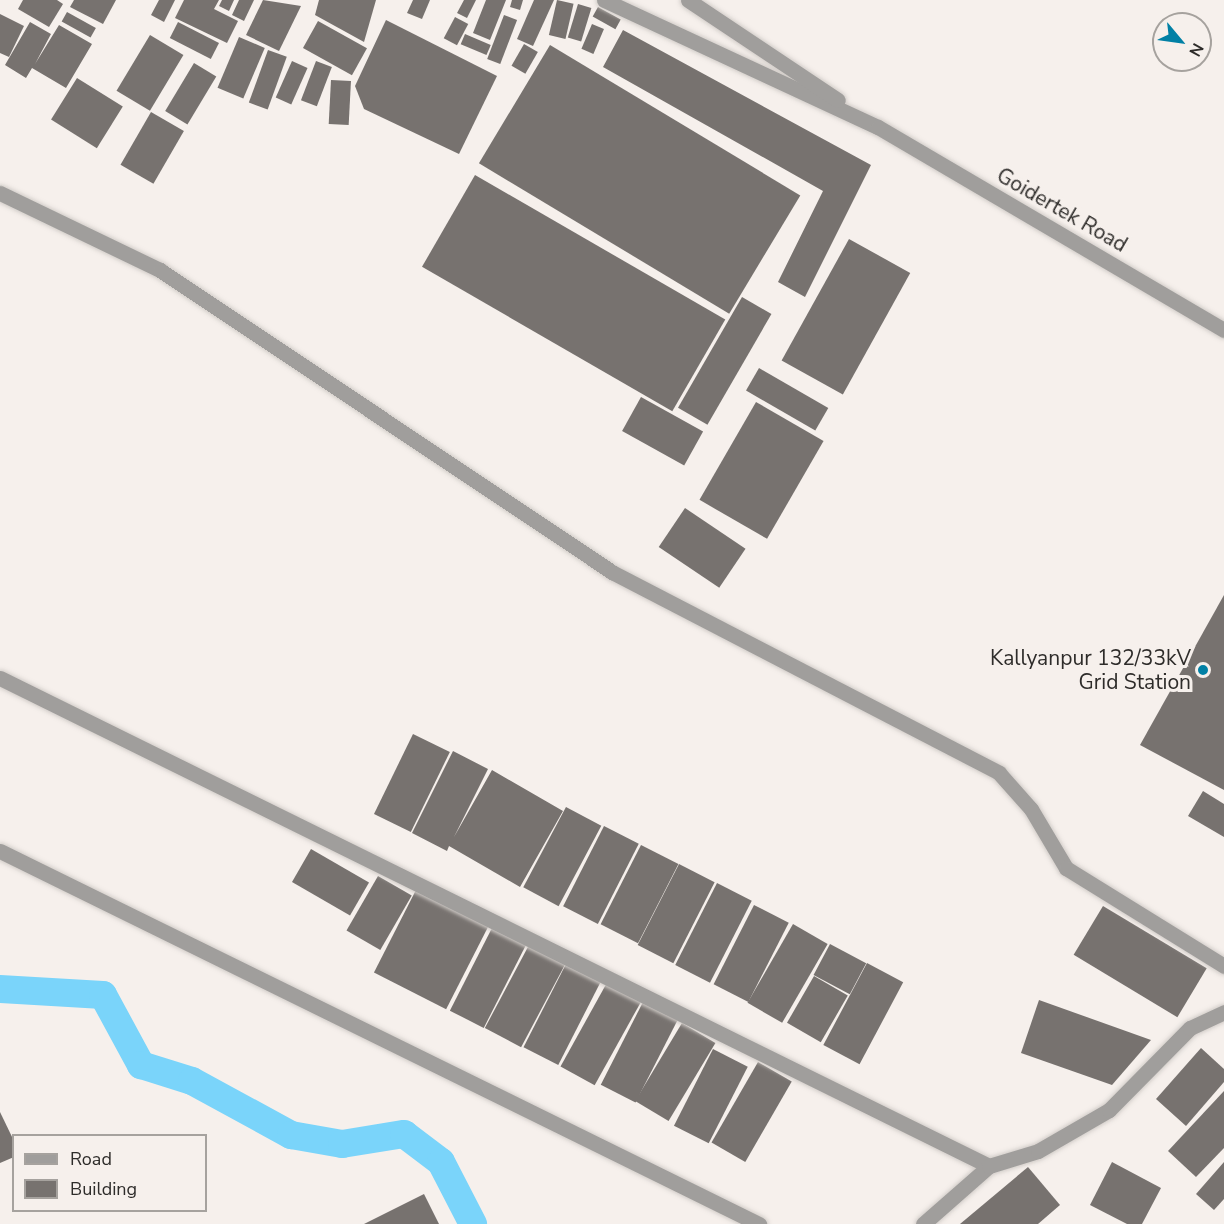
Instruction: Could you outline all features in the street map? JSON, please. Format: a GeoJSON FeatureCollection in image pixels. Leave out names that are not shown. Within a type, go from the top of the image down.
{"type":"FeatureCollection","features":[{"type":"Feature","properties":{"kind":"street","name":"Goidertek Road"},"geometry":{"type":"LineString","coordinates":[[604,0],[878,127]]}},
{"type":"Feature","properties":{"kind":"street","name":"Goidertek Road"},"geometry":{"type":"LineString","coordinates":[[688,0],[878,127],[1224,330]]}},
{"type":"Feature","properties":{"kind":"street"},"geometry":{"type":"LineString","coordinates":[[0,193],[160,270],[612,572],[999,772],[1031,809],[1066,868],[1224,966]]}},
{"type":"Feature","properties":{"kind":"street"},"geometry":{"type":"LineString","coordinates":[[0,678],[989,1166]]}},
{"type":"Feature","properties":{"kind":"street"},"geometry":{"type":"LineString","coordinates":[[0,851],[759,1224]]}},
{"type":"Feature","properties":{"kind":"street"},"geometry":{"type":"LineString","coordinates":[[923,1224],[989,1166],[1038,1151],[1109,1110],[1190,1028],[1224,1012]]}},
{"type":"Feature","properties":{"kind":"building"},"geometry":{"type":"Polygon","coordinates":[[[23,0],[57,0],[63,4],[49,27],[18,9],[23,0]]]}},
{"type":"Feature","properties":{"kind":"building"},"geometry":{"type":"Polygon","coordinates":[[[74,0],[116,0],[103,24],[70,7],[74,0]]]}},
{"type":"Feature","properties":{"kind":"building"},"geometry":{"type":"Polygon","coordinates":[[[159,0],[175,0],[164,22],[151,15],[159,0]]]}},
{"type":"Feature","properties":{"kind":"building"},"geometry":{"type":"Polygon","coordinates":[[[184,0],[219,0],[214,9],[238,21],[227,43],[175,18],[184,0]]]}},
{"type":"Feature","properties":{"kind":"building"},"geometry":{"type":"Polygon","coordinates":[[[222,0],[234,0],[229,11],[219,6],[222,0]]]}},
{"type":"Feature","properties":{"kind":"building"},"geometry":{"type":"Polygon","coordinates":[[[239,0],[254,0],[244,21],[232,15],[239,0]]]}},
{"type":"Feature","properties":{"kind":"building"},"geometry":{"type":"Polygon","coordinates":[[[263,0],[301,6],[279,51],[246,35],[263,0]]]}},
{"type":"Feature","properties":{"kind":"building"},"geometry":{"type":"Polygon","coordinates":[[[319,0],[376,0],[364,42],[315,15],[319,0]]]}},
{"type":"Feature","properties":{"kind":"building"},"geometry":{"type":"Polygon","coordinates":[[[413,0],[430,0],[422,19],[407,13],[413,0]]]}},
{"type":"Feature","properties":{"kind":"building"},"geometry":{"type":"Polygon","coordinates":[[[464,0],[476,0],[467,18],[457,13],[464,0]]]}},
{"type":"Feature","properties":{"kind":"building"},"geometry":{"type":"Polygon","coordinates":[[[486,0],[506,0],[490,40],[473,33],[486,0]]]}},
{"type":"Feature","properties":{"kind":"building"},"geometry":{"type":"Polygon","coordinates":[[[512,0],[523,0],[520,10],[510,7],[512,0]]]}},
{"type":"Feature","properties":{"kind":"building"},"geometry":{"type":"Polygon","coordinates":[[[534,0],[554,0],[533,46],[517,39],[534,0]]]}},
{"type":"Feature","properties":{"kind":"building"},"geometry":{"type":"Polygon","coordinates":[[[557,0],[574,4],[565,39],[549,35],[557,0]]]}},
{"type":"Feature","properties":{"kind":"building"},"geometry":{"type":"Polygon","coordinates":[[[578,4],[591,8],[581,42],[568,37],[578,4]]]}},
{"type":"Feature","properties":{"kind":"building"},"geometry":{"type":"Polygon","coordinates":[[[598,7],[621,20],[615,29],[593,17],[598,7]]]}},
{"type":"Feature","properties":{"kind":"building"},"geometry":{"type":"Polygon","coordinates":[[[67,12],[96,28],[91,38],[62,22],[67,12]]]}},
{"type":"Feature","properties":{"kind":"building"},"geometry":{"type":"Polygon","coordinates":[[[0,14],[24,26],[9,57],[0,53],[0,14]]]}},
{"type":"Feature","properties":{"kind":"building"},"geometry":{"type":"Polygon","coordinates":[[[504,15],[517,20],[500,64],[487,59],[504,15]]]}},
{"type":"Feature","properties":{"kind":"building"},"geometry":{"type":"Polygon","coordinates":[[[455,17],[468,24],[457,45],[444,38],[455,17]]]}},
{"type":"Feature","properties":{"kind":"building"},"geometry":{"type":"Polygon","coordinates":[[[386,20],[497,76],[459,154],[364,109],[355,86],[386,20]]]}},
{"type":"Feature","properties":{"kind":"building"},"geometry":{"type":"Polygon","coordinates":[[[318,21],[367,48],[352,75],[303,48],[318,21]]]}},
{"type":"Feature","properties":{"kind":"building"},"geometry":{"type":"Polygon","coordinates":[[[30,22],[51,34],[35,64],[59,25],[92,44],[66,88],[32,68],[26,78],[5,65],[30,22]]]}},
{"type":"Feature","properties":{"kind":"building"},"geometry":{"type":"Polygon","coordinates":[[[178,22],[219,43],[211,59],[170,38],[178,22]]]}},
{"type":"Feature","properties":{"kind":"building"},"geometry":{"type":"Polygon","coordinates":[[[592,24],[604,29],[593,54],[581,49],[592,24]]]}},
{"type":"Feature","properties":{"kind":"building"},"geometry":{"type":"Polygon","coordinates":[[[623,30],[871,165],[805,297],[778,282],[823,191],[603,67],[623,30]]]}},
{"type":"Feature","properties":{"kind":"building"},"geometry":{"type":"Polygon","coordinates":[[[465,34],[491,45],[486,55],[461,44],[465,34]]]}},
{"type":"Feature","properties":{"kind":"building"},"geometry":{"type":"Polygon","coordinates":[[[150,35],[183,55],[150,111],[117,91],[150,35]]]}},
{"type":"Feature","properties":{"kind":"building"},"geometry":{"type":"Polygon","coordinates":[[[239,37],[265,48],[243,99],[218,88],[239,37]]]}},
{"type":"Feature","properties":{"kind":"building"},"geometry":{"type":"Polygon","coordinates":[[[524,44],[538,52],[525,74],[512,66],[524,44]]]}},
{"type":"Feature","properties":{"kind":"building"},"geometry":{"type":"Polygon","coordinates":[[[550,45],[800,195],[729,314],[479,163],[550,45]]]}},
{"type":"Feature","properties":{"kind":"building"},"geometry":{"type":"Polygon","coordinates":[[[268,50],[287,57],[268,109],[249,103],[268,50]]]}},
{"type":"Feature","properties":{"kind":"building"},"geometry":{"type":"Polygon","coordinates":[[[292,61],[308,68],[291,104],[276,98],[292,61]]]}},
{"type":"Feature","properties":{"kind":"building"},"geometry":{"type":"Polygon","coordinates":[[[316,61],[332,67],[317,106],[301,100],[316,61]]]}},
{"type":"Feature","properties":{"kind":"building"},"geometry":{"type":"Polygon","coordinates":[[[194,63],[216,76],[187,124],[165,111],[194,63]]]}},
{"type":"Feature","properties":{"kind":"building"},"geometry":{"type":"Polygon","coordinates":[[[77,78],[123,107],[97,148],[51,120],[77,78]]]}},
{"type":"Feature","properties":{"kind":"building"},"geometry":{"type":"Polygon","coordinates":[[[331,80],[351,81],[349,125],[329,124],[331,80]]]}},
{"type":"Feature","properties":{"kind":"building"},"geometry":{"type":"Polygon","coordinates":[[[151,112],[184,131],[153,184],[121,165],[151,112]]]}},
{"type":"Feature","properties":{"kind":"building"},"geometry":{"type":"Polygon","coordinates":[[[475,175],[725,320],[672,411],[422,267],[475,175]]]}},
{"type":"Feature","properties":{"kind":"building"},"geometry":{"type":"Polygon","coordinates":[[[849,239],[910,273],[843,395],[782,361],[849,239]]]}},
{"type":"Feature","properties":{"kind":"building"},"geometry":{"type":"Polygon","coordinates":[[[742,297],[771,314],[707,425],[678,408],[742,297]]]}},
{"type":"Feature","properties":{"kind":"building"},"geometry":{"type":"Polygon","coordinates":[[[759,368],[828,408],[815,431],[746,391],[759,368]]]}},
{"type":"Feature","properties":{"kind":"building"},"geometry":{"type":"Polygon","coordinates":[[[641,397],[703,431],[684,466],[622,431],[641,397]]]}},
{"type":"Feature","properties":{"kind":"building"},"geometry":{"type":"Polygon","coordinates":[[[756,402],[824,441],[767,539],[700,500],[756,402]]]}},
{"type":"Feature","properties":{"kind":"building"},"geometry":{"type":"Polygon","coordinates":[[[685,508],[746,549],[719,588],[659,547],[685,508]]]}},
{"type":"Feature","properties":{"kind":"building","name":"Kallyanpur 132/33kV Grid Station"},"geometry":{"type":"Polygon","coordinates":[[[1224,595],[1224,790],[1140,745],[1224,595]]]}},
{"type":"Feature","properties":{"kind":"building"},"geometry":{"type":"Polygon","coordinates":[[[413,734],[450,752],[411,832],[374,814],[413,734]]]}},
{"type":"Feature","properties":{"kind":"building"},"geometry":{"type":"Polygon","coordinates":[[[453,751],[488,769],[454,837],[492,770],[563,811],[520,887],[449,846],[447,851],[412,833],[453,751]]]}},
{"type":"Feature","properties":{"kind":"building"},"geometry":{"type":"Polygon","coordinates":[[[1203,791],[1224,804],[1224,837],[1188,816],[1203,791]]]}},
{"type":"Feature","properties":{"kind":"building"},"geometry":{"type":"Polygon","coordinates":[[[566,807],[601,826],[559,906],[523,887],[566,807]]]}},
{"type":"Feature","properties":{"kind":"building"},"geometry":{"type":"Polygon","coordinates":[[[604,826],[639,844],[598,924],[563,906],[604,826]]]}},
{"type":"Feature","properties":{"kind":"building"},"geometry":{"type":"Polygon","coordinates":[[[641,845],[678,864],[638,943],[601,924],[641,845]]]}},
{"type":"Feature","properties":{"kind":"building"},"geometry":{"type":"Polygon","coordinates":[[[311,849],[369,882],[350,915],[292,882],[311,849]]]}},
{"type":"Feature","properties":{"kind":"building"},"geometry":{"type":"Polygon","coordinates":[[[679,864],[715,882],[673,963],[638,945],[679,864]]]}},
{"type":"Feature","properties":{"kind":"building"},"geometry":{"type":"Polygon","coordinates":[[[378,876],[412,896],[380,950],[346,931],[378,876]]]}},
{"type":"Feature","properties":{"kind":"building"},"geometry":{"type":"Polygon","coordinates":[[[717,883],[752,901],[710,983],[675,965],[717,883]]]}},
{"type":"Feature","properties":{"kind":"building"},"geometry":{"type":"Polygon","coordinates":[[[418,886],[490,923],[446,1009],[374,972],[418,886]]]}},
{"type":"Feature","properties":{"kind":"building"},"geometry":{"type":"Polygon","coordinates":[[[754,905],[789,923],[748,1002],[714,984],[754,905]]]}},
{"type":"Feature","properties":{"kind":"building"},"geometry":{"type":"Polygon","coordinates":[[[1103,906],[1207,968],[1177,1017],[1074,955],[1103,906]]]}},
{"type":"Feature","properties":{"kind":"building"},"geometry":{"type":"Polygon","coordinates":[[[793,924],[828,944],[782,1023],[748,1003],[793,924]]]}},
{"type":"Feature","properties":{"kind":"building"},"geometry":{"type":"Polygon","coordinates":[[[493,926],[527,943],[484,1028],[450,1011],[493,926]]]}},
{"type":"Feature","properties":{"kind":"building"},"geometry":{"type":"Polygon","coordinates":[[[830,944],[866,963],[850,994],[814,975],[830,944]]]}},
{"type":"Feature","properties":{"kind":"building"},"geometry":{"type":"Polygon","coordinates":[[[529,945],[565,964],[521,1047],[485,1028],[529,945]]]}},
{"type":"Feature","properties":{"kind":"building"},"geometry":{"type":"Polygon","coordinates":[[[568,960],[603,978],[558,1065],[524,1047],[568,960]]]}},
{"type":"Feature","properties":{"kind":"building"},"geometry":{"type":"Polygon","coordinates":[[[867,963],[903,982],[860,1064],[823,1045],[867,963]]]}},
{"type":"Feature","properties":{"kind":"building"},"geometry":{"type":"Polygon","coordinates":[[[814,976],[848,995],[821,1042],[787,1023],[814,976]]]}},
{"type":"Feature","properties":{"kind":"building"},"geometry":{"type":"Polygon","coordinates":[[[609,979],[643,998],[595,1085],[561,1066],[609,979]]]}},
{"type":"Feature","properties":{"kind":"building"},"geometry":{"type":"Polygon","coordinates":[[[1039,1000],[1151,1040],[1112,1085],[1021,1053],[1039,1000]]]}},
{"type":"Feature","properties":{"kind":"building"},"geometry":{"type":"Polygon","coordinates":[[[643,1002],[678,1020],[636,1103],[601,1085],[643,1002]]]}},
{"type":"Feature","properties":{"kind":"building"},"geometry":{"type":"Polygon","coordinates":[[[682,1023],[715,1043],[669,1121],[635,1101],[682,1023]]]}},
{"type":"Feature","properties":{"kind":"building"},"geometry":{"type":"Polygon","coordinates":[[[1201,1048],[1224,1069],[1224,1082],[1186,1126],[1156,1099],[1201,1048]]]}},
{"type":"Feature","properties":{"kind":"building"},"geometry":{"type":"Polygon","coordinates":[[[713,1049],[748,1067],[709,1143],[674,1126],[713,1049]]]}},
{"type":"Feature","properties":{"kind":"building"},"geometry":{"type":"Polygon","coordinates":[[[758,1062],[792,1082],[745,1162],[712,1143],[758,1062]]]}},
{"type":"Feature","properties":{"kind":"building"},"geometry":{"type":"Polygon","coordinates":[[[1224,1091],[1224,1148],[1196,1177],[1168,1151],[1224,1091]]]}},
{"type":"Feature","properties":{"kind":"building"},"geometry":{"type":"Polygon","coordinates":[[[0,1112],[12,1137],[12,1158],[0,1163],[0,1112]]]}},
{"type":"Feature","properties":{"kind":"building"},"geometry":{"type":"Polygon","coordinates":[[[1112,1162],[1161,1188],[1142,1224],[1127,1224],[1090,1205],[1112,1162]]]}},
{"type":"Feature","properties":{"kind":"building"},"geometry":{"type":"Polygon","coordinates":[[[1224,1162],[1224,1199],[1214,1210],[1196,1194],[1224,1162]]]}},
{"type":"Feature","properties":{"kind":"building"},"geometry":{"type":"Polygon","coordinates":[[[1028,1167],[1060,1205],[1038,1224],[960,1224],[1028,1167]]]}},
{"type":"Feature","properties":{"kind":"building"},"geometry":{"type":"Polygon","coordinates":[[[424,1194],[439,1224],[364,1224],[424,1194]]]}},
{"type":"Feature","properties":{"kind":"waterway"},"geometry":{"type":"LineString","coordinates":[[0,989],[103,995],[141,1065],[192,1081],[291,1135],[342,1144],[404,1134],[441,1162],[473,1224]]}},
{"type":"Feature","properties":{"kind":"place","name":"Kallyanpur 132/33kV Grid Station"},"geometry":{"type":"Point","coordinates":[1203,670]}}]}
